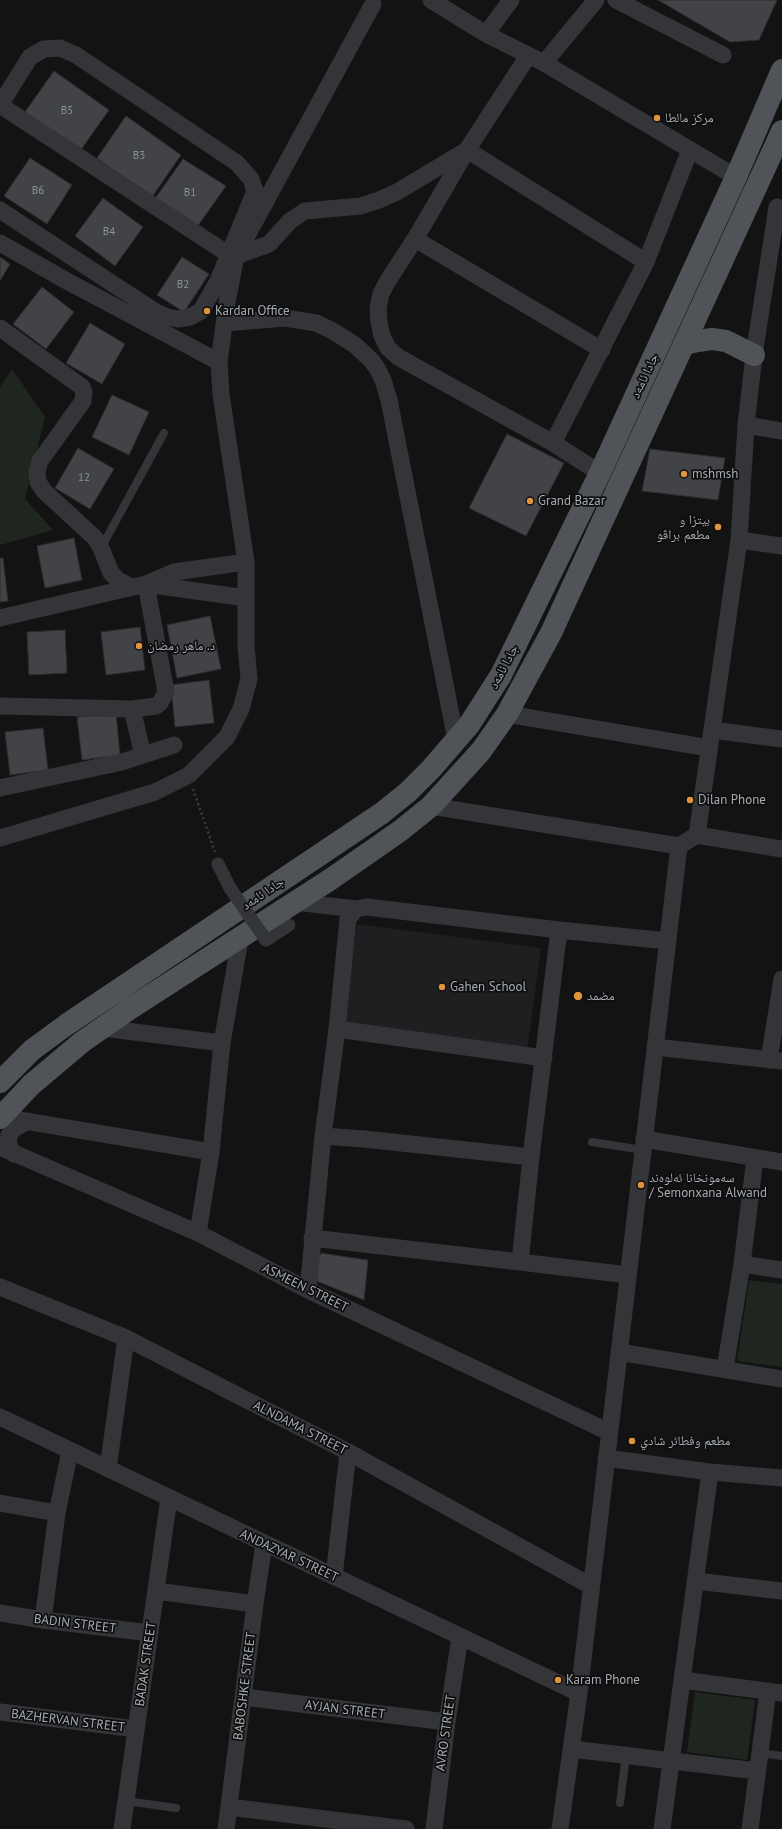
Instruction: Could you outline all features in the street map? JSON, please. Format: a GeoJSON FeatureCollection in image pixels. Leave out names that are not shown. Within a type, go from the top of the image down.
{"type":"FeatureCollection","features":[{"type":"Feature","properties":{"kind":"main road","name":"جادا ئامەد"},"geometry":{"type":"LineString","coordinates":[[0,1082],[32,1050],[66,1025],[382,813],[408,792],[431,769],[456,740],[483,705],[501,675],[542,594],[600,473],[736,177],[782,70]]}},
{"type":"Feature","properties":{"kind":"main road","name":"جادا ئامەد"},"geometry":{"type":"LineString","coordinates":[[0,1118],[47,1070],[102,1028],[377,848],[431,806],[480,751],[507,714],[551,633],[750,203],[776,157],[782,131]]}},
{"type":"Feature","properties":{"kind":"main road"},"geometry":{"type":"LineString","coordinates":[[684,344],[698,340],[726,342],[754,355]]}},
{"type":"Feature","properties":{"kind":"street"},"geometry":{"type":"LineString","coordinates":[[431,0],[486,34],[528,56],[544,62],[736,177]]}},
{"type":"Feature","properties":{"kind":"street"},"geometry":{"type":"LineString","coordinates":[[486,34],[512,0]]}},
{"type":"Feature","properties":{"kind":"street"},"geometry":{"type":"LineString","coordinates":[[544,62],[596,0]]}},
{"type":"Feature","properties":{"kind":"street"},"geometry":{"type":"LineString","coordinates":[[616,0],[723,55]]}},
{"type":"Feature","properties":{"kind":"street"},"geometry":{"type":"LineString","coordinates":[[0,210],[156,312],[167,317],[178,319],[190,317],[201,311],[373,4]]}},
{"type":"Feature","properties":{"kind":"street"},"geometry":{"type":"LineString","coordinates":[[0,838],[154,792],[189,775],[228,737],[241,709],[249,679],[246,562],[224,426],[219,362],[232,255],[255,192],[251,179],[237,163],[76,55],[60,48],[52,48],[36,52],[25,64],[0,105],[232,255],[269,244],[290,221],[305,211],[361,206],[380,200],[397,192],[467,150]]}},
{"type":"Feature","properties":{"kind":"street"},"geometry":{"type":"LineString","coordinates":[[528,56],[467,150],[415,239],[387,282],[381,294],[378,308],[379,322],[382,336],[388,348],[398,357],[553,443],[600,473]]}},
{"type":"Feature","properties":{"kind":"street"},"geometry":{"type":"LineString","coordinates":[[467,150],[646,262]]}},
{"type":"Feature","properties":{"kind":"street"},"geometry":{"type":"LineString","coordinates":[[553,443],[646,262],[690,150]]}},
{"type":"Feature","properties":{"kind":"street"},"geometry":{"type":"LineString","coordinates":[[697,835],[739,540],[746,425],[754,355],[780,207],[750,203]]}},
{"type":"Feature","properties":{"kind":"street"},"geometry":{"type":"LineString","coordinates":[[415,239],[602,350]]}},
{"type":"Feature","properties":{"kind":"street"},"geometry":{"type":"LineString","coordinates":[[0,244],[219,362]]}},
{"type":"Feature","properties":{"kind":"street"},"geometry":{"type":"LineString","coordinates":[[224,323],[285,318],[316,323],[343,336],[355,345],[372,361],[378,370],[383,380],[389,400],[456,740]]}},
{"type":"Feature","properties":{"kind":"street"},"geometry":{"type":"LineString","coordinates":[[0,328],[82,387],[84,392],[83,401],[40,461],[37,472],[38,482],[44,491],[91,533],[101,548],[111,573],[118,580],[139,585],[246,598]]}},
{"type":"Feature","properties":{"kind":"street"},"geometry":{"type":"LineString","coordinates":[[746,425],[782,431]]}},
{"type":"Feature","properties":{"kind":"street"},"geometry":{"type":"LineString","coordinates":[[739,540],[782,546]]}},
{"type":"Feature","properties":{"kind":"street"},"geometry":{"type":"LineString","coordinates":[[0,618],[139,585],[174,572],[246,562]]}},
{"type":"Feature","properties":{"kind":"street"},"geometry":{"type":"LineString","coordinates":[[0,706],[132,709],[156,706],[164,698],[166,692],[139,585]]}},
{"type":"Feature","properties":{"kind":"street"},"geometry":{"type":"LineString","coordinates":[[132,709],[143,755]]}},
{"type":"Feature","properties":{"kind":"street"},"geometry":{"type":"LineString","coordinates":[[507,714],[709,748]]}},
{"type":"Feature","properties":{"kind":"street"},"geometry":{"type":"LineString","coordinates":[[712,730],[782,739]]}},
{"type":"Feature","properties":{"kind":"street"},"geometry":{"type":"LineString","coordinates":[[0,788],[122,762],[174,745]]}},
{"type":"Feature","properties":{"kind":"street"},"geometry":{"type":"LineString","coordinates":[[431,806],[679,846],[697,835],[782,849]]}},
{"type":"Feature","properties":{"kind":"street"},"geometry":{"type":"LineString","coordinates":[[560,1829],[579,1693],[679,846]]}},
{"type":"Feature","properties":{"kind":"street"},"geometry":{"type":"LineString","coordinates":[[218,864],[230,888],[266,940],[289,925]]}},
{"type":"Feature","properties":{"kind":"street"},"geometry":{"type":"LineString","coordinates":[[295,902],[356,909],[367,907],[559,930],[668,941]]}},
{"type":"Feature","properties":{"kind":"street"},"geometry":{"type":"LineString","coordinates":[[308,1290],[312,1238],[337,1029],[348,919],[356,909]]}},
{"type":"Feature","properties":{"kind":"street"},"geometry":{"type":"LineString","coordinates":[[520,1262],[531,1157],[559,930]]}},
{"type":"Feature","properties":{"kind":"street"},"geometry":{"type":"LineString","coordinates":[[198,1233],[211,1152],[222,1043],[240,939]]}},
{"type":"Feature","properties":{"kind":"street"},"geometry":{"type":"LineString","coordinates":[[655,1047],[775,1061],[782,979]]}},
{"type":"Feature","properties":{"kind":"street"},"geometry":{"type":"LineString","coordinates":[[102,1028],[222,1043]]}},
{"type":"Feature","properties":{"kind":"street"},"geometry":{"type":"LineString","coordinates":[[337,1029],[544,1058]]}},
{"type":"Feature","properties":{"kind":"street"},"geometry":{"type":"LineString","coordinates":[[0,1118],[28,1121],[211,1152]]}},
{"type":"Feature","properties":{"kind":"street"},"geometry":{"type":"LineString","coordinates":[[7,1150],[9,1135],[15,1128],[28,1121]]}},
{"type":"Feature","properties":{"kind":"street"},"geometry":{"type":"LineString","coordinates":[[323,1136],[531,1157]]}},
{"type":"Feature","properties":{"kind":"street"},"geometry":{"type":"LineString","coordinates":[[644,1145],[782,1162]]}},
{"type":"Feature","properties":{"kind":"street","name":"ASMEEN STREET"},"geometry":{"type":"LineString","coordinates":[[7,1150],[198,1233],[308,1290],[609,1432]]}},
{"type":"Feature","properties":{"kind":"street"},"geometry":{"type":"LineString","coordinates":[[725,1369],[742,1264],[756,1158]]}},
{"type":"Feature","properties":{"kind":"street"},"geometry":{"type":"LineString","coordinates":[[312,1238],[628,1275]]}},
{"type":"Feature","properties":{"kind":"street"},"geometry":{"type":"LineString","coordinates":[[742,1264],[782,1270]]}},
{"type":"Feature","properties":{"kind":"street","name":"ALNDAMA STREET"},"geometry":{"type":"LineString","coordinates":[[0,1287],[126,1338],[348,1452],[591,1586]]}},
{"type":"Feature","properties":{"kind":"street"},"geometry":{"type":"LineString","coordinates":[[108,1469],[126,1338]]}},
{"type":"Feature","properties":{"kind":"street"},"geometry":{"type":"LineString","coordinates":[[619,1352],[782,1379]]}},
{"type":"Feature","properties":{"kind":"street","name":"ANDAZYAR STREET"},"geometry":{"type":"LineString","coordinates":[[0,1417],[579,1693]]}},
{"type":"Feature","properties":{"kind":"street"},"geometry":{"type":"LineString","coordinates":[[43,1620],[58,1513],[70,1451]]}},
{"type":"Feature","properties":{"kind":"street"},"geometry":{"type":"LineString","coordinates":[[334,1577],[348,1452]]}},
{"type":"Feature","properties":{"kind":"street"},"geometry":{"type":"LineString","coordinates":[[606,1458],[710,1472],[782,1478]]}},
{"type":"Feature","properties":{"kind":"street"},"geometry":{"type":"LineString","coordinates":[[662,1829],[710,1472]]}},
{"type":"Feature","properties":{"kind":"street","name":"BADAK STREET"},"geometry":{"type":"LineString","coordinates":[[122,1829],[169,1498]]}},
{"type":"Feature","properties":{"kind":"street"},"geometry":{"type":"LineString","coordinates":[[0,1502],[58,1513]]}},
{"type":"Feature","properties":{"kind":"street","name":"BABOSHKE STREET"},"geometry":{"type":"LineString","coordinates":[[226,1829],[264,1544]]}},
{"type":"Feature","properties":{"kind":"street"},"geometry":{"type":"LineString","coordinates":[[696,1581],[782,1592]]}},
{"type":"Feature","properties":{"kind":"street"},"geometry":{"type":"LineString","coordinates":[[156,1591],[255,1604]]}},
{"type":"Feature","properties":{"kind":"street","name":"BADIN STREET"},"geometry":{"type":"LineString","coordinates":[[0,1613],[43,1620],[150,1633]]}},
{"type":"Feature","properties":{"kind":"street","name":"AVRO STREET"},"geometry":{"type":"LineString","coordinates":[[434,1829],[447,1722],[460,1637]]}},
{"type":"Feature","properties":{"kind":"street"},"geometry":{"type":"LineString","coordinates":[[682,1680],[775,1692],[760,1753],[750,1829]]}},
{"type":"Feature","properties":{"kind":"street","name":"AYJAN STREET"},"geometry":{"type":"LineString","coordinates":[[244,1697],[447,1722]]}},
{"type":"Feature","properties":{"kind":"street","name":"BAZHERVAN STREET"},"geometry":{"type":"LineString","coordinates":[[0,1712],[136,1729]]}},
{"type":"Feature","properties":{"kind":"street"},"geometry":{"type":"LineString","coordinates":[[572,1749],[757,1771]]}},
{"type":"Feature","properties":{"kind":"street"},"geometry":{"type":"LineString","coordinates":[[229,1807],[406,1829]]}},
{"type":"Feature","properties":{"kind":"lane"},"geometry":{"type":"LineString","coordinates":[[101,548],[164,433]]}},
{"type":"Feature","properties":{"kind":"lane"},"geometry":{"type":"LineString","coordinates":[[592,1142],[644,1145]]}},
{"type":"Feature","properties":{"kind":"lane"},"geometry":{"type":"LineString","coordinates":[[760,1753],[782,1756]]}},
{"type":"Feature","properties":{"kind":"lane"},"geometry":{"type":"LineString","coordinates":[[620,1803],[626,1755]]}},
{"type":"Feature","properties":{"kind":"lane"},"geometry":{"type":"LineString","coordinates":[[126,1801],[176,1808]]}},
{"type":"Feature","properties":{"kind":"path"},"geometry":{"type":"LineString","coordinates":[[189,775],[218,864]]}},
{"type":"Feature","properties":{"kind":"shaded area"},"geometry":{"type":"Polygon","coordinates":[[[12,369],[45,417],[25,499],[53,530],[0,545],[0,387],[12,369]]]}},
{"type":"Feature","properties":{"kind":"shaded area","name":"Gahen School"},"geometry":{"type":"Polygon","coordinates":[[[357,924],[541,948],[527,1051],[343,1027],[357,924]]]}},
{"type":"Feature","properties":{"kind":"shaded area"},"geometry":{"type":"Polygon","coordinates":[[[749,1280],[782,1284],[782,1367],[737,1361],[749,1280]]]}},
{"type":"Feature","properties":{"kind":"shaded area"},"geometry":{"type":"Polygon","coordinates":[[[695,1692],[755,1700],[747,1760],[687,1752],[695,1692]]]}},
{"type":"Feature","properties":{"kind":"building"},"geometry":{"type":"Polygon","coordinates":[[[658,0],[777,0],[759,40],[730,42],[658,0]]]}},
{"type":"Feature","properties":{"kind":"building"},"geometry":{"type":"Polygon","coordinates":[[[54,71],[109,110],[80,151],[25,112],[54,71]]]}},
{"type":"Feature","properties":{"kind":"building"},"geometry":{"type":"Polygon","coordinates":[[[126,116],[181,155],[152,197],[97,158],[126,116]]]}},
{"type":"Feature","properties":{"kind":"building"},"geometry":{"type":"Polygon","coordinates":[[[30,158],[72,185],[47,224],[4,196],[30,158]]]}},
{"type":"Feature","properties":{"kind":"building"},"geometry":{"type":"Polygon","coordinates":[[[183,159],[226,186],[197,227],[154,200],[183,159]]]}},
{"type":"Feature","properties":{"kind":"building"},"geometry":{"type":"Polygon","coordinates":[[[103,198],[143,227],[115,266],[75,236],[103,198]]]}},
{"type":"Feature","properties":{"kind":"building"},"geometry":{"type":"Polygon","coordinates":[[[0,257],[10,264],[0,281],[0,257]]]}},
{"type":"Feature","properties":{"kind":"building"},"geometry":{"type":"Polygon","coordinates":[[[182,257],[209,274],[184,312],[157,295],[182,257]]]}},
{"type":"Feature","properties":{"kind":"building"},"geometry":{"type":"Polygon","coordinates":[[[42,287],[74,312],[46,349],[13,324],[42,287]]]}},
{"type":"Feature","properties":{"kind":"building"},"geometry":{"type":"Polygon","coordinates":[[[90,323],[125,344],[102,384],[66,363],[90,323]]]}},
{"type":"Feature","properties":{"kind":"building"},"geometry":{"type":"Polygon","coordinates":[[[112,395],[149,412],[129,455],[92,437],[112,395]]]}},
{"type":"Feature","properties":{"kind":"building"},"geometry":{"type":"Polygon","coordinates":[[[507,434],[564,463],[526,536],[469,508],[507,434]]]}},
{"type":"Feature","properties":{"kind":"building"},"geometry":{"type":"Polygon","coordinates":[[[78,448],[114,469],[90,509],[55,488],[78,448]]]}},
{"type":"Feature","properties":{"kind":"building","name":"mshmsh"},"geometry":{"type":"Polygon","coordinates":[[[650,449],[725,458],[718,500],[642,491],[650,449]]]}},
{"type":"Feature","properties":{"kind":"building"},"geometry":{"type":"Polygon","coordinates":[[[74,538],[82,580],[45,588],[37,546],[74,538]]]}},
{"type":"Feature","properties":{"kind":"building"},"geometry":{"type":"Polygon","coordinates":[[[0,558],[3,558],[8,601],[0,602],[0,558]]]}},
{"type":"Feature","properties":{"kind":"building"},"geometry":{"type":"Polygon","coordinates":[[[210,616],[221,669],[177,678],[167,625],[210,616]]]}},
{"type":"Feature","properties":{"kind":"building"},"geometry":{"type":"Polygon","coordinates":[[[140,627],[145,670],[106,675],[101,632],[140,627]]]}},
{"type":"Feature","properties":{"kind":"building"},"geometry":{"type":"Polygon","coordinates":[[[65,630],[67,673],[29,675],[27,632],[65,630]]]}},
{"type":"Feature","properties":{"kind":"building"},"geometry":{"type":"Polygon","coordinates":[[[209,680],[214,723],[175,727],[171,685],[209,680]]]}},
{"type":"Feature","properties":{"kind":"building"},"geometry":{"type":"Polygon","coordinates":[[[116,713],[120,755],[82,760],[77,717],[116,713]]]}},
{"type":"Feature","properties":{"kind":"building"},"geometry":{"type":"Polygon","coordinates":[[[43,728],[48,770],[10,775],[5,732],[43,728]]]}},
{"type":"Feature","properties":{"kind":"building"},"geometry":{"type":"Polygon","coordinates":[[[320,1253],[368,1260],[364,1300],[314,1280],[318,1254],[321,1255],[320,1253]]]}},
{"type":"Feature","properties":{"kind":"place","name":"مركز مالطا"},"geometry":{"type":"Point","coordinates":[657,118]}},
{"type":"Feature","properties":{"kind":"place","name":"Kardan Office"},"geometry":{"type":"Point","coordinates":[207,311]}},
{"type":"Feature","properties":{"kind":"place","name":"mshmsh"},"geometry":{"type":"Point","coordinates":[684,474]}},
{"type":"Feature","properties":{"kind":"place","name":"Grand Bazar"},"geometry":{"type":"Point","coordinates":[530,501]}},
{"type":"Feature","properties":{"kind":"place","name":"بيتزا و مطعم براڤو"},"geometry":{"type":"Point","coordinates":[718,527]}},
{"type":"Feature","properties":{"kind":"place","name":"د. ماهر رمضان"},"geometry":{"type":"Point","coordinates":[139,646]}},
{"type":"Feature","properties":{"kind":"place","name":"Dilan Phone"},"geometry":{"type":"Point","coordinates":[690,800]}},
{"type":"Feature","properties":{"kind":"place","name":"Gahen School"},"geometry":{"type":"Point","coordinates":[442,987]}},
{"type":"Feature","properties":{"kind":"place","name":"مضمد"},"geometry":{"type":"Point","coordinates":[578,996]}},
{"type":"Feature","properties":{"kind":"place","name":"سەمونخانا ئەلوەند / Semonxana Alwand"},"geometry":{"type":"Point","coordinates":[641,1185]}},
{"type":"Feature","properties":{"kind":"place","name":"مطعم وفطائر شادي"},"geometry":{"type":"Point","coordinates":[632,1441]}},
{"type":"Feature","properties":{"kind":"place","name":"Karam Phone"},"geometry":{"type":"Point","coordinates":[558,1680]}}]}
